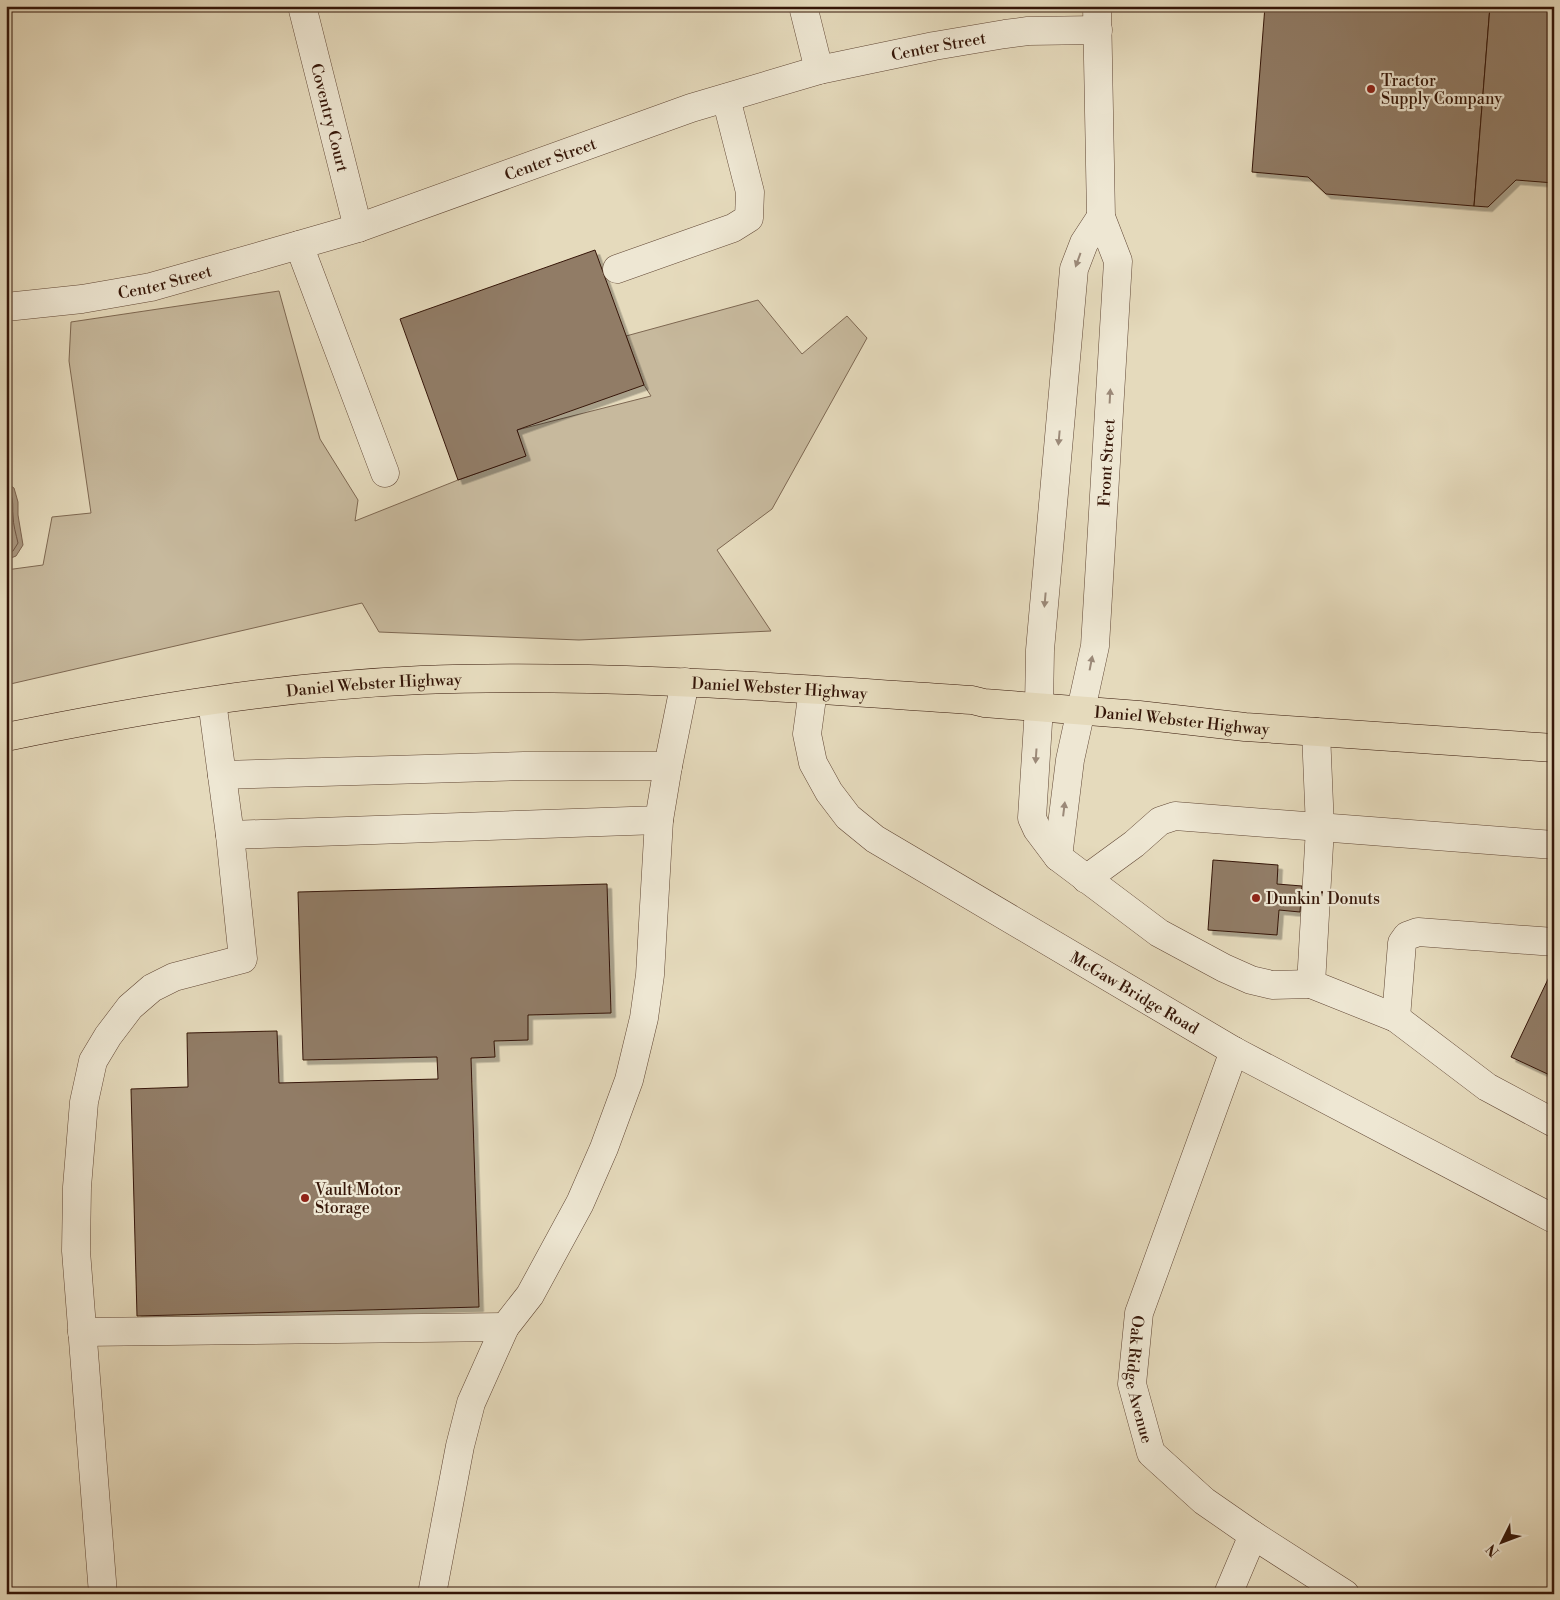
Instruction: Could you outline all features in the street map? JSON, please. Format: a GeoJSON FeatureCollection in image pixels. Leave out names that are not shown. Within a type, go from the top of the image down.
{"type":"FeatureCollection","features":[{"type":"Feature","properties":{"kind":"main road","name":"Daniel Webster Highway"},"geometry":{"type":"LineString","coordinates":[[6,738],[153,709],[314,688],[420,680],[529,678],[685,682],[972,700],[984,703],[1316,732],[1554,748]]}},
{"type":"Feature","properties":{"kind":"street","name":"Coventry Court"},"geometry":{"type":"LineString","coordinates":[[302,6],[358,228]]}},
{"type":"Feature","properties":{"kind":"street"},"geometry":{"type":"LineString","coordinates":[[803,6],[819,70]]}},
{"type":"Feature","properties":{"kind":"street","name":"Center Street"},"geometry":{"type":"LineString","coordinates":[[6,307],[82,299],[151,286],[300,245],[358,228],[691,108],[819,70],[934,46],[1097,18]]}},
{"type":"Feature","properties":{"kind":"street","name":"Front Street"},"geometry":{"type":"LineString","coordinates":[[1058,857],[1070,760],[1095,646],[1118,261],[1101,217],[1097,18]]}},
{"type":"Feature","properties":{"kind":"street"},"geometry":{"type":"LineString","coordinates":[[618,269],[733,228],[749,218],[750,192],[726,98]]}},
{"type":"Feature","properties":{"kind":"street"},"geometry":{"type":"LineString","coordinates":[[1101,217],[1084,242],[1074,270],[1040,650],[1039,707],[1032,818],[1037,829],[1058,857],[1159,933],[1224,968],[1251,980],[1272,985],[1292,986],[1311,984],[1396,1018],[1487,1087],[1554,1122]]}},
{"type":"Feature","properties":{"kind":"street"},"geometry":{"type":"LineString","coordinates":[[300,245],[385,473]]}},
{"type":"Feature","properties":{"kind":"street"},"geometry":{"type":"LineString","coordinates":[[432,1594],[460,1446],[471,1403],[505,1328],[530,1295],[580,1203],[604,1148],[629,1080],[644,1018],[650,975],[659,820],[685,682]]}},
{"type":"Feature","properties":{"kind":"street","name":"McGaw Bridge Road"},"geometry":{"type":"LineString","coordinates":[[813,690],[807,734],[813,763],[829,792],[848,817],[875,840],[1234,1051],[1554,1219]]}},
{"type":"Feature","properties":{"kind":"street"},"geometry":{"type":"LineString","coordinates":[[102,1594],[76,1251],[77,1187],[84,1102],[93,1061],[108,1036],[130,1008],[152,988],[174,976],[243,959],[230,835],[212,701]]}},
{"type":"Feature","properties":{"kind":"street"},"geometry":{"type":"LineString","coordinates":[[1311,984],[1320,828],[1316,732]]}},
{"type":"Feature","properties":{"kind":"street"},"geometry":{"type":"LineString","coordinates":[[222,775],[524,766],[668,766]]}},
{"type":"Feature","properties":{"kind":"street"},"geometry":{"type":"LineString","coordinates":[[1086,878],[1134,844],[1160,820],[1176,816],[1554,845]]}},
{"type":"Feature","properties":{"kind":"street"},"geometry":{"type":"LineString","coordinates":[[230,835],[659,820]]}},
{"type":"Feature","properties":{"kind":"street"},"geometry":{"type":"LineString","coordinates":[[1396,1018],[1402,943],[1407,936],[1418,932],[1554,942]]}},
{"type":"Feature","properties":{"kind":"street","name":"Oak Ridge Avenue"},"geometry":{"type":"LineString","coordinates":[[1234,1051],[1139,1313],[1132,1384],[1151,1453],[1204,1501],[1345,1594]]}},
{"type":"Feature","properties":{"kind":"street"},"geometry":{"type":"LineString","coordinates":[[82,1332],[505,1328]]}},
{"type":"Feature","properties":{"kind":"street"},"geometry":{"type":"LineString","coordinates":[[1228,1594],[1253,1535]]}},
{"type":"Feature","properties":{"kind":"shaded area"},"geometry":{"type":"Polygon","coordinates":[[[279,291],[320,439],[358,500],[355,521],[458,480],[525,456],[517,430],[651,396],[644,385],[626,336],[758,300],[802,354],[847,316],[867,338],[772,509],[717,550],[771,631],[579,640],[379,632],[362,603],[6,685],[6,570],[43,565],[52,517],[91,513],[69,361],[71,322],[279,291]]]}},
{"type":"Feature","properties":{"kind":"water"},"geometry":{"type":"Polygon","coordinates":[[[6,483],[14,488],[18,502],[18,515],[23,545],[16,556],[6,560],[6,483]]]}},
{"type":"Feature","properties":{"kind":"building","name":"Tractor Supply Company"},"geometry":{"type":"Polygon","coordinates":[[[1265,6],[1490,6],[1474,206],[1326,194],[1308,177],[1252,172],[1265,6]]]}},
{"type":"Feature","properties":{"kind":"building"},"geometry":{"type":"Polygon","coordinates":[[[1490,6],[1554,6],[1554,183],[1516,180],[1488,207],[1474,206],[1490,6]]]}},
{"type":"Feature","properties":{"kind":"building"},"geometry":{"type":"Polygon","coordinates":[[[595,250],[644,385],[517,430],[526,456],[458,480],[400,319],[595,250]]]}},
{"type":"Feature","properties":{"kind":"building","name":"Dunkin' Donuts"},"geometry":{"type":"Polygon","coordinates":[[[1213,860],[1278,865],[1277,884],[1302,886],[1300,912],[1279,910],[1277,935],[1208,930],[1213,860]]]}},
{"type":"Feature","properties":{"kind":"building","name":"Vault Motor Storage"},"geometry":{"type":"Polygon","coordinates":[[[607,884],[611,1013],[528,1015],[528,1040],[494,1041],[495,1057],[471,1058],[479,1307],[137,1316],[131,1089],[188,1087],[187,1033],[277,1031],[279,1083],[438,1079],[437,1057],[303,1060],[298,892],[607,884]]]}},
{"type":"Feature","properties":{"kind":"building"},"geometry":{"type":"Polygon","coordinates":[[[1550,975],[1554,976],[1554,1077],[1511,1057],[1550,975]]]}},
{"type":"Feature","properties":{"kind":"place","name":"Tractor Supply Company"},"geometry":{"type":"Point","coordinates":[1371,89]}},
{"type":"Feature","properties":{"kind":"place","name":"Dunkin' Donuts"},"geometry":{"type":"Point","coordinates":[1256,898]}},
{"type":"Feature","properties":{"kind":"place","name":"Vault Motor Storage"},"geometry":{"type":"Point","coordinates":[305,1198]}}]}
